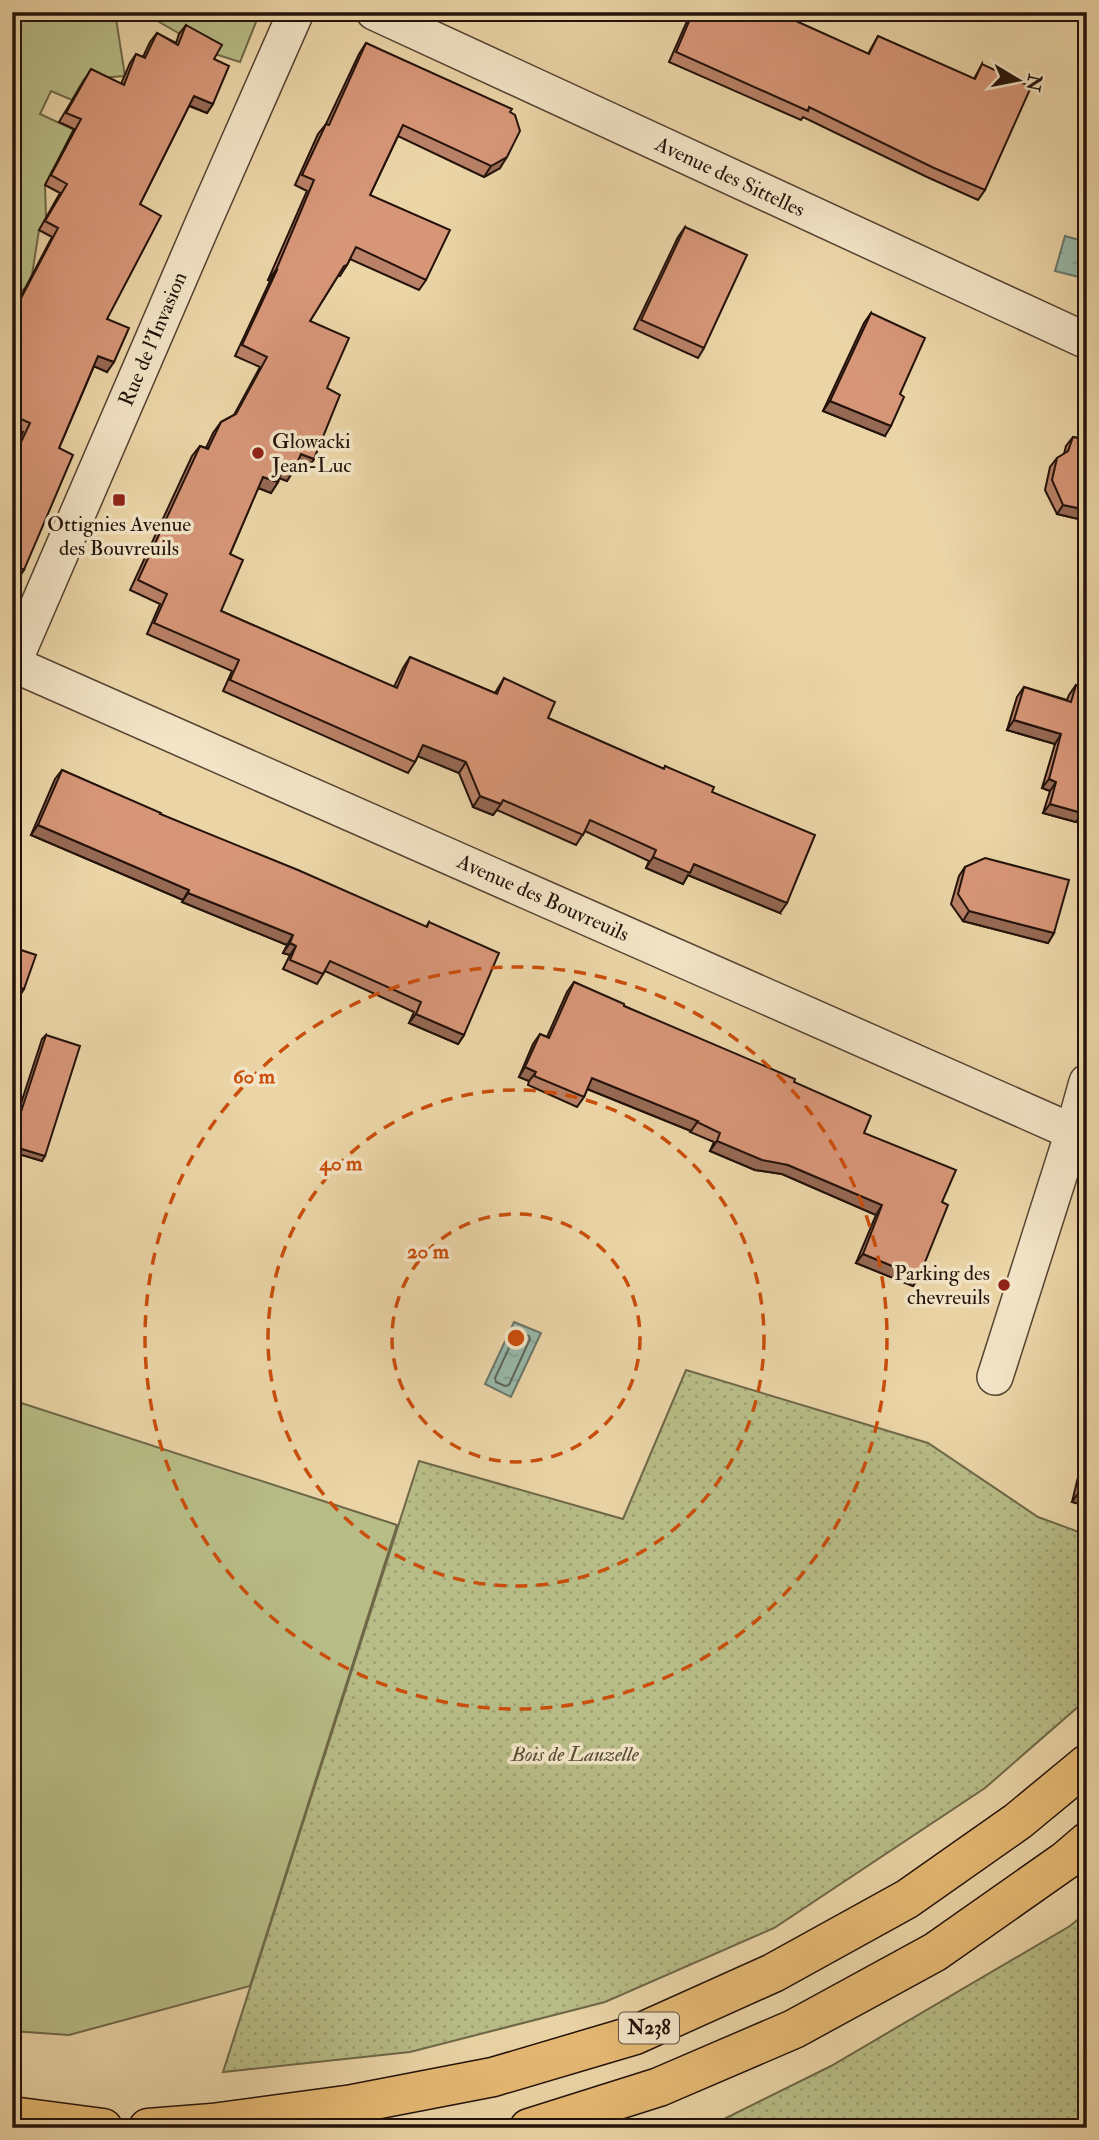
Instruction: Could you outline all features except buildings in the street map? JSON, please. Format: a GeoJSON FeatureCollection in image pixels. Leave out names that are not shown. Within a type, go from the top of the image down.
{"type":"FeatureCollection","features":[{"type":"Feature","properties":{"kind":"highway","name":"N238"},"geometry":{"type":"LineString","coordinates":[[148,2128],[212,2123],[353,2104],[493,2077],[635,2035],[773,1973],[907,1899],[1018,1821],[1087,1763]]}},
{"type":"Feature","properties":{"kind":"highway"},"geometry":{"type":"LineString","coordinates":[[529,2128],[659,2087],[794,2029],[934,1952],[1066,1860],[1087,1842]]}},
{"type":"Feature","properties":{"kind":"highway"},"geometry":{"type":"LineString","coordinates":[[12,2116],[103,2128]]}},
{"type":"Feature","properties":{"kind":"street","name":"Rue de l'Invasion"},"geometry":{"type":"LineString","coordinates":[[13,665],[296,12]]}},
{"type":"Feature","properties":{"kind":"street","name":"Avenue des Sittelles"},"geometry":{"type":"LineString","coordinates":[[374,12],[1087,341]]}},
{"type":"Feature","properties":{"kind":"street","name":"Avenue des Bouvreuils"},"geometry":{"type":"LineString","coordinates":[[13,665],[1073,1132]]}},
{"type":"Feature","properties":{"kind":"street"},"geometry":{"type":"LineString","coordinates":[[995,1377],[1087,1082]]}},
{"type":"Feature","properties":{"kind":"green space"},"geometry":{"type":"Polygon","coordinates":[[[12,12],[115,12],[125,76],[84,79],[72,100],[51,91],[40,114],[98,141],[52,171],[45,185],[46,218],[39,230],[32,275],[26,287],[12,299],[12,12]]]}},
{"type":"Feature","properties":{"kind":"green space"},"geometry":{"type":"Polygon","coordinates":[[[142,12],[260,12],[240,62],[215,54],[142,12]]]}},
{"type":"Feature","properties":{"kind":"green space","name":"Bois de Lauzelle"},"geometry":{"type":"Polygon","coordinates":[[[686,1370],[928,1443],[1038,1517],[1087,1535],[1087,1699],[985,1788],[774,1928],[605,2002],[410,2052],[223,2072],[419,1461],[623,1519],[686,1370]]]}},
{"type":"Feature","properties":{"kind":"green space"},"geometry":{"type":"Polygon","coordinates":[[[12,1400],[397,1525],[250,1986],[69,2035],[12,2031],[12,1400]]]}},
{"type":"Feature","properties":{"kind":"green space"},"geometry":{"type":"Polygon","coordinates":[[[1087,1912],[1087,2128],[706,2128],[831,2066],[1070,1926],[1087,1912]]]}},
{"type":"Feature","properties":{"kind":"water"},"geometry":{"type":"Polygon","coordinates":[[[1065,236],[1087,242],[1087,279],[1055,271],[1065,236]]]}},
{"type":"Feature","properties":{"kind":"water"},"geometry":{"type":"Polygon","coordinates":[[[514,1322],[541,1333],[511,1397],[485,1384],[514,1322]]]}},
{"type":"Feature","properties":{"kind":"place","name":"Glowacki Jean-Luc"},"geometry":{"type":"Point","coordinates":[258,453]}},
{"type":"Feature","properties":{"kind":"place","name":"Ottignies Avenue des Bouvreuils"},"geometry":{"type":"Point","coordinates":[119,500]}},
{"type":"Feature","properties":{"kind":"place","name":"Parking des chevreuils"},"geometry":{"type":"Point","coordinates":[1004,1285]}}]}
